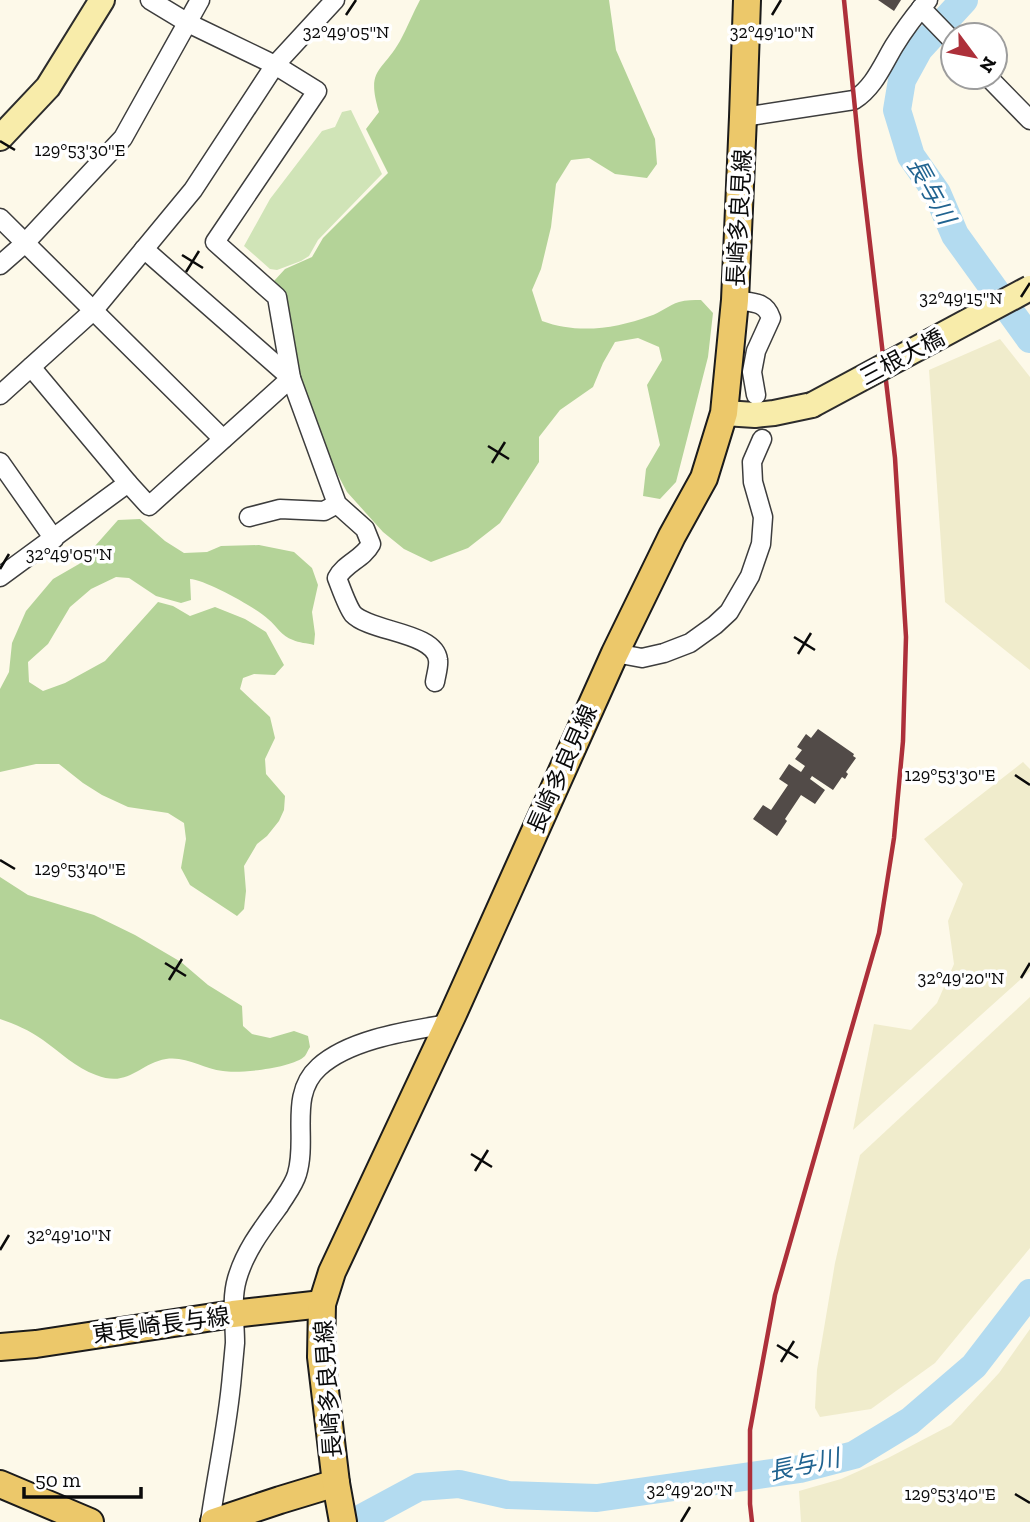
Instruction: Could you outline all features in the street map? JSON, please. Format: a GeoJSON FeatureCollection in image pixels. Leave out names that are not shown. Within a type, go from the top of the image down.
{"type":"FeatureCollection","features":[{"type":"Feature","properties":{"kind":"main road","name":"長崎多良見線"},"geometry":{"type":"LineString","coordinates":[[339,1502],[321,1357],[322,1304],[332,1272],[448,1024],[615,653],[704,478],[724,413],[735,300],[747,0]]}},
{"type":"Feature","properties":{"kind":"main road","name":"東長崎長与線"},"geometry":{"type":"LineString","coordinates":[[0,1347],[322,1304]]}},
{"type":"Feature","properties":{"kind":"main road"},"geometry":{"type":"LineString","coordinates":[[0,1484],[90,1522]]}},
{"type":"Feature","properties":{"kind":"main road"},"geometry":{"type":"LineString","coordinates":[[212,1522],[280,1500],[339,1502]]}},
{"type":"Feature","properties":{"kind":"street"},"geometry":{"type":"LineString","coordinates":[[0,138],[48,87],[102,0]]}},
{"type":"Feature","properties":{"kind":"street"},"geometry":{"type":"LineString","coordinates":[[150,0],[188,23],[275,65],[317,91],[215,242],[277,297],[291,378],[337,504],[365,529],[370,544],[366,553],[342,569],[337,578],[353,614],[374,626],[409,634],[433,649],[439,659],[435,682]]}},
{"type":"Feature","properties":{"kind":"street"},"geometry":{"type":"LineString","coordinates":[[0,265],[24,244],[123,138],[200,0]]}},
{"type":"Feature","properties":{"kind":"street"},"geometry":{"type":"LineString","coordinates":[[0,395],[93,311],[193,190],[275,65],[335,0]]}},
{"type":"Feature","properties":{"kind":"street"},"geometry":{"type":"LineString","coordinates":[[743,117],[854,100],[864,94],[877,78],[895,44],[925,7],[939,24]]}},
{"type":"Feature","properties":{"kind":"street"},"geometry":{"type":"LineString","coordinates":[[1002,91],[1030,120]]}},
{"type":"Feature","properties":{"kind":"street"},"geometry":{"type":"LineString","coordinates":[[0,218],[223,439]]}},
{"type":"Feature","properties":{"kind":"street"},"geometry":{"type":"LineString","coordinates":[[144,249],[291,378]]}},
{"type":"Feature","properties":{"kind":"street","name":"三根大橋"},"geometry":{"type":"LineString","coordinates":[[724,413],[755,415],[812,405],[1030,288]]}},
{"type":"Feature","properties":{"kind":"street"},"geometry":{"type":"LineString","coordinates":[[735,300],[761,304],[767,308],[771,318],[756,351],[752,372],[756,395]]}},
{"type":"Feature","properties":{"kind":"street"},"geometry":{"type":"LineString","coordinates":[[31,367],[149,506],[291,378]]}},
{"type":"Feature","properties":{"kind":"street"},"geometry":{"type":"LineString","coordinates":[[615,653],[642,658],[664,653],[691,643],[729,612],[750,576],[761,544],[763,517],[753,482],[752,462],[762,439]]}},
{"type":"Feature","properties":{"kind":"street"},"geometry":{"type":"LineString","coordinates":[[0,462],[54,539]]}},
{"type":"Feature","properties":{"kind":"street"},"geometry":{"type":"LineString","coordinates":[[0,577],[128,483]]}},
{"type":"Feature","properties":{"kind":"street"},"geometry":{"type":"LineString","coordinates":[[249,517],[280,509],[324,511],[337,504]]}},
{"type":"Feature","properties":{"kind":"street"},"geometry":{"type":"LineString","coordinates":[[212,1522],[235,1341],[233,1314],[236,1281],[246,1253],[297,1175],[301,1101],[307,1080],[320,1066],[345,1049],[397,1033],[448,1024]]}},
{"type":"Feature","properties":{"kind":"shaded area"},"geometry":{"type":"Polygon","coordinates":[[[1000,339],[1030,377],[1030,670],[945,602],[929,370],[1000,339]]]}},
{"type":"Feature","properties":{"kind":"shaded area"},"geometry":{"type":"Polygon","coordinates":[[[1023,762],[1030,769],[1030,971],[853,1130],[874,1024],[911,1030],[937,1003],[954,964],[948,921],[963,884],[924,839],[1023,762]]]}},
{"type":"Feature","properties":{"kind":"shaded area"},"geometry":{"type":"Polygon","coordinates":[[[1030,997],[1030,1248],[935,1363],[871,1409],[820,1417],[815,1408],[817,1370],[835,1263],[860,1155],[1030,997]]]}},
{"type":"Feature","properties":{"kind":"shaded area"},"geometry":{"type":"Polygon","coordinates":[[[1030,1329],[1030,1522],[801,1522],[799,1491],[841,1479],[951,1425],[999,1373],[1030,1329]]]}},
{"type":"Feature","properties":{"kind":"green space"},"geometry":{"type":"Polygon","coordinates":[[[420,0],[609,0],[616,50],[655,139],[657,164],[647,178],[615,174],[589,158],[571,160],[556,184],[551,227],[541,269],[532,290],[542,321],[569,328],[610,327],[650,316],[679,302],[693,300],[701,300],[713,313],[708,357],[676,482],[660,499],[643,496],[646,469],[660,445],[647,385],[662,360],[659,347],[638,338],[615,342],[593,387],[560,410],[539,437],[539,462],[500,523],[468,548],[431,562],[404,549],[383,532],[347,492],[331,462],[300,380],[287,302],[274,281],[285,269],[312,257],[323,238],[388,173],[366,129],[379,112],[375,98],[375,79],[400,41],[420,0]]]}},
{"type":"Feature","properties":{"kind":"green space"},"geometry":{"type":"Polygon","coordinates":[[[351,110],[382,174],[318,240],[309,256],[277,270],[270,269],[244,246],[270,199],[322,131],[335,127],[342,112],[351,110]]]}},
{"type":"Feature","properties":{"kind":"green space"},"geometry":{"type":"Polygon","coordinates":[[[140,519],[165,541],[184,553],[207,552],[221,546],[259,545],[294,552],[312,568],[318,585],[312,612],[314,645],[289,638],[253,608],[197,581],[190,579],[191,600],[181,603],[156,596],[129,578],[116,577],[91,589],[70,607],[48,644],[28,662],[29,682],[43,691],[65,683],[105,661],[158,602],[173,606],[190,616],[215,607],[245,619],[266,632],[284,665],[275,675],[254,674],[243,678],[240,689],[270,717],[275,738],[265,759],[266,774],[285,796],[284,810],[279,821],[257,844],[244,866],[244,909],[237,916],[190,885],[181,868],[186,839],[184,823],[168,813],[128,807],[102,795],[59,764],[36,764],[0,772],[0,689],[9,672],[12,643],[26,611],[53,579],[79,564],[118,520],[140,519]]]}},
{"type":"Feature","properties":{"kind":"green space"},"geometry":{"type":"Polygon","coordinates":[[[0,877],[28,895],[94,915],[135,935],[181,962],[208,985],[242,1006],[243,1026],[252,1034],[270,1038],[294,1031],[308,1036],[310,1047],[306,1055],[278,1067],[241,1072],[216,1070],[174,1059],[156,1062],[117,1079],[96,1075],[82,1068],[32,1033],[0,1019],[0,877]]]}},
{"type":"Feature","properties":{"kind":"building"},"geometry":{"type":"Polygon","coordinates":[[[878,0],[901,0],[894,11],[878,0]]]}},
{"type":"Feature","properties":{"kind":"building"},"geometry":{"type":"Polygon","coordinates":[[[818,729],[856,758],[846,772],[848,774],[845,779],[842,777],[833,790],[812,776],[810,779],[825,790],[815,804],[801,795],[777,836],[753,819],[763,805],[771,810],[788,785],[779,779],[789,764],[801,772],[805,766],[795,759],[802,750],[797,747],[806,734],[811,738],[818,729]]]}},
{"type":"Feature","properties":{"kind":"waterway","name":"長与川"},"geometry":{"type":"LineString","coordinates":[[964,0],[919,49],[902,80],[897,110],[911,156],[937,193],[955,235],[1030,339]]}},
{"type":"Feature","properties":{"kind":"waterway","name":"長与川"},"geometry":{"type":"LineString","coordinates":[[354,1522],[419,1487],[459,1484],[508,1495],[597,1498],[800,1469],[854,1455],[910,1421],[974,1366],[1030,1293]]}},
{"type":"Feature","properties":{"kind":"railway"},"geometry":{"type":"LineString","coordinates":[[752,1522],[750,1430],[775,1295],[879,933],[894,838],[903,741],[906,637],[895,458],[844,0]]}}]}
